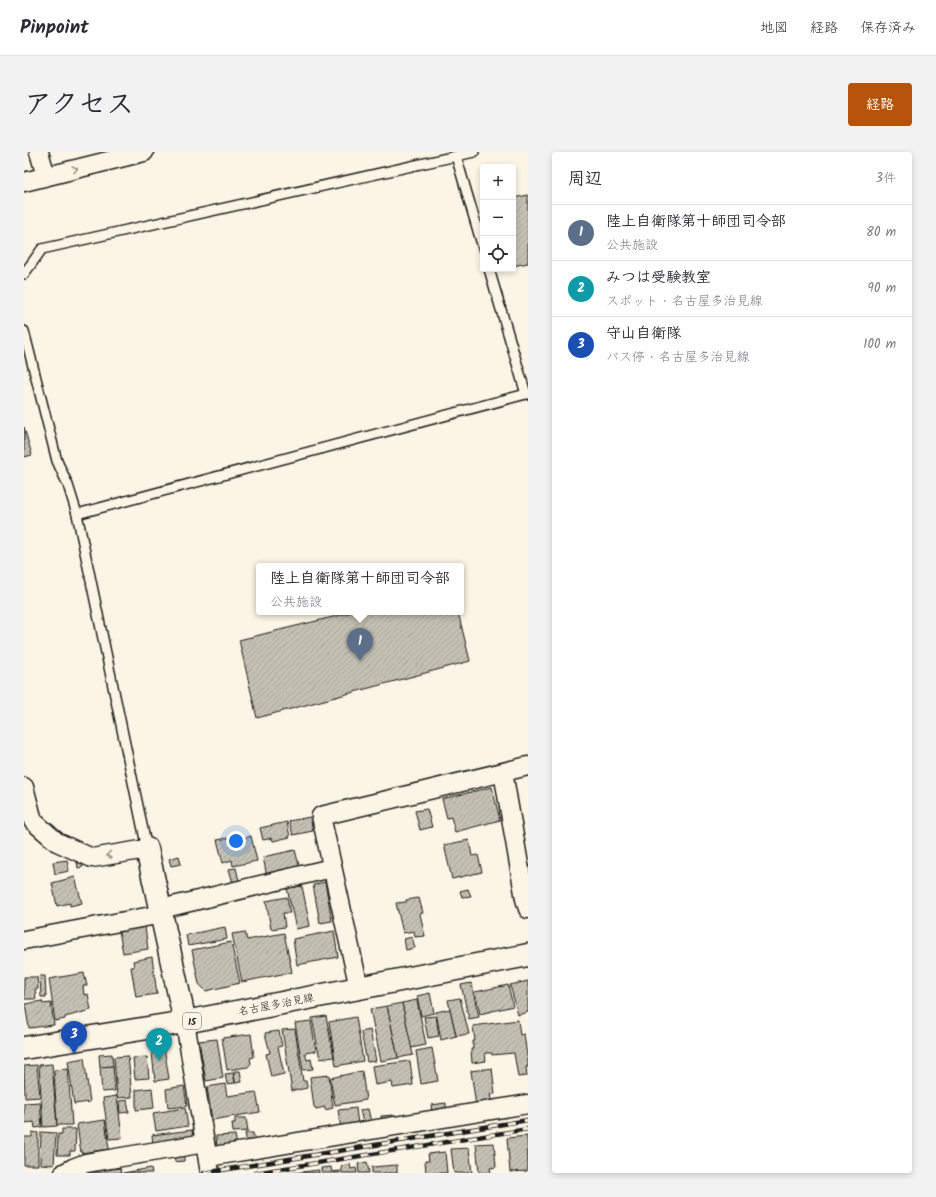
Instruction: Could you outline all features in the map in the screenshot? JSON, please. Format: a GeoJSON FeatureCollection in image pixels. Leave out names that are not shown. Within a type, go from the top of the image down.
{"type":"FeatureCollection","features":[{"type":"Feature","properties":{"kind":"main road"},"geometry":{"type":"LineString","coordinates":[[147,848],[185,1022]]}},
{"type":"Feature","properties":{"kind":"main road","name":"名古屋多治見線"},"geometry":{"type":"LineString","coordinates":[[24,1048],[185,1022],[528,955]]}},
{"type":"Feature","properties":{"kind":"street"},"geometry":{"type":"LineString","coordinates":[[39,152],[46,176]]}},
{"type":"Feature","properties":{"kind":"street"},"geometry":{"type":"LineString","coordinates":[[24,182],[144,152]]}},
{"type":"Feature","properties":{"kind":"street"},"geometry":{"type":"LineString","coordinates":[[359,988],[321,816],[528,766]]}},
{"type":"Feature","properties":{"kind":"street"},"geometry":{"type":"LineString","coordinates":[[504,772],[525,899],[528,909]]}},
{"type":"Feature","properties":{"kind":"street"},"geometry":{"type":"LineString","coordinates":[[24,787],[34,821],[57,842],[92,858],[147,848]]}},
{"type":"Feature","properties":{"kind":"street"},"geometry":{"type":"LineString","coordinates":[[24,940],[162,912],[332,868]]}},
{"type":"Feature","properties":{"kind":"street"},"geometry":{"type":"LineString","coordinates":[[185,1022],[208,1157]]}},
{"type":"Feature","properties":{"kind":"street"},"geometry":{"type":"LineString","coordinates":[[64,1173],[86,1163],[208,1157],[528,1104]]}},
{"type":"Feature","properties":{"kind":"lane"},"geometry":{"type":"LineString","coordinates":[[24,274],[42,249],[474,152]]}},
{"type":"Feature","properties":{"kind":"lane"},"geometry":{"type":"LineString","coordinates":[[456,156],[480,238]]}},
{"type":"Feature","properties":{"kind":"lane"},"geometry":{"type":"LineString","coordinates":[[77,514],[527,394],[490,272]]}},
{"type":"Feature","properties":{"kind":"lane"},"geometry":{"type":"LineString","coordinates":[[24,331],[57,461],[68,485],[77,514],[147,848]]}},
{"type":"Feature","properties":{"kind":"building"},"geometry":{"type":"Polygon","coordinates":[[[528,195],[528,263],[516,265],[516,200],[516,197],[528,195]]]}},
{"type":"Feature","properties":{"kind":"building"},"geometry":{"type":"Polygon","coordinates":[[[24,427],[32,455],[24,457],[24,427]]]}},
{"type":"Feature","properties":{"kind":"building"},"geometry":{"type":"Polygon","coordinates":[[[341,615],[459,615],[470,661],[257,718],[239,640],[341,615]]]}},
{"type":"Feature","properties":{"kind":"building"},"geometry":{"type":"Polygon","coordinates":[[[492,787],[500,820],[455,832],[451,817],[447,818],[442,799],[492,787]]]}},
{"type":"Feature","properties":{"kind":"building"},"geometry":{"type":"Polygon","coordinates":[[[427,809],[432,827],[420,830],[415,811],[427,809]]]}},
{"type":"Feature","properties":{"kind":"building"},"geometry":{"type":"Polygon","coordinates":[[[310,817],[313,831],[293,835],[289,821],[310,817]]]}},
{"type":"Feature","properties":{"kind":"building"},"geometry":{"type":"Polygon","coordinates":[[[287,822],[290,837],[273,841],[272,838],[263,840],[260,828],[287,822]]]}},
{"type":"Feature","properties":{"kind":"building"},"geometry":{"type":"Polygon","coordinates":[[[251,836],[257,861],[233,866],[232,860],[223,863],[217,840],[228,838],[230,842],[251,836]]]}},
{"type":"Feature","properties":{"kind":"building"},"geometry":{"type":"Polygon","coordinates":[[[469,840],[472,856],[478,855],[482,872],[452,879],[444,845],[469,840]]]}},
{"type":"Feature","properties":{"kind":"building"},"geometry":{"type":"Polygon","coordinates":[[[295,850],[300,869],[267,877],[263,857],[295,850]]]}},
{"type":"Feature","properties":{"kind":"building"},"geometry":{"type":"Polygon","coordinates":[[[179,856],[181,864],[171,866],[169,859],[179,856]]]}},
{"type":"Feature","properties":{"kind":"building"},"geometry":{"type":"Polygon","coordinates":[[[67,860],[69,871],[55,874],[53,862],[67,860]]]}},
{"type":"Feature","properties":{"kind":"building"},"geometry":{"type":"Polygon","coordinates":[[[81,861],[83,867],[78,868],[77,862],[81,861]]]}},
{"type":"Feature","properties":{"kind":"building"},"geometry":{"type":"Polygon","coordinates":[[[236,868],[239,881],[233,883],[229,869],[236,868]]]}},
{"type":"Feature","properties":{"kind":"building"},"geometry":{"type":"Polygon","coordinates":[[[75,877],[82,903],[70,906],[70,903],[57,906],[52,883],[75,877]]]}},
{"type":"Feature","properties":{"kind":"building"},"geometry":{"type":"Polygon","coordinates":[[[325,882],[332,921],[320,923],[313,885],[325,882]]]}},
{"type":"Feature","properties":{"kind":"building"},"geometry":{"type":"Polygon","coordinates":[[[302,886],[310,926],[296,929],[287,888],[302,886]]]}},
{"type":"Feature","properties":{"kind":"building"},"geometry":{"type":"Polygon","coordinates":[[[468,889],[471,896],[462,897],[460,891],[468,889]]]}},
{"type":"Feature","properties":{"kind":"building"},"geometry":{"type":"Polygon","coordinates":[[[287,897],[290,913],[283,913],[285,927],[271,929],[266,901],[287,897]]]}},
{"type":"Feature","properties":{"kind":"building"},"geometry":{"type":"Polygon","coordinates":[[[419,898],[423,913],[420,914],[425,936],[415,937],[414,931],[403,933],[396,903],[419,898]]]}},
{"type":"Feature","properties":{"kind":"building"},"geometry":{"type":"Polygon","coordinates":[[[145,927],[148,949],[123,953],[119,931],[145,927]]]}},
{"type":"Feature","properties":{"kind":"building"},"geometry":{"type":"Polygon","coordinates":[[[225,927],[227,939],[188,946],[186,935],[225,927]]]}},
{"type":"Feature","properties":{"kind":"building"},"geometry":{"type":"Polygon","coordinates":[[[334,931],[338,957],[297,965],[293,939],[334,931]]]}},
{"type":"Feature","properties":{"kind":"building"},"geometry":{"type":"Polygon","coordinates":[[[245,932],[247,940],[284,933],[292,972],[242,982],[232,934],[245,932]]]}},
{"type":"Feature","properties":{"kind":"building"},"geometry":{"type":"Polygon","coordinates":[[[412,937],[415,948],[406,950],[404,939],[412,937]]]}},
{"type":"Feature","properties":{"kind":"building"},"geometry":{"type":"Polygon","coordinates":[[[231,942],[240,983],[206,991],[199,984],[192,950],[231,942]]]}},
{"type":"Feature","properties":{"kind":"building"},"geometry":{"type":"Polygon","coordinates":[[[152,957],[157,994],[136,997],[131,967],[134,967],[133,961],[152,957]]]}},
{"type":"Feature","properties":{"kind":"building"},"geometry":{"type":"Polygon","coordinates":[[[84,973],[87,986],[83,986],[84,995],[88,994],[91,1010],[55,1021],[49,979],[84,973]]]}},
{"type":"Feature","properties":{"kind":"building"},"geometry":{"type":"Polygon","coordinates":[[[40,976],[45,976],[46,997],[41,997],[40,976]]]}},
{"type":"Feature","properties":{"kind":"building"},"geometry":{"type":"Polygon","coordinates":[[[24,977],[37,977],[38,989],[35,989],[36,999],[24,999],[24,977]]]}},
{"type":"Feature","properties":{"kind":"building"},"geometry":{"type":"Polygon","coordinates":[[[528,981],[528,1012],[518,1015],[510,985],[528,981]]]}},
{"type":"Feature","properties":{"kind":"building"},"geometry":{"type":"Polygon","coordinates":[[[471,983],[479,1017],[469,1019],[461,985],[471,983]]]}},
{"type":"Feature","properties":{"kind":"building"},"geometry":{"type":"Polygon","coordinates":[[[508,985],[513,1006],[480,1014],[475,992],[508,985]]]}},
{"type":"Feature","properties":{"kind":"building"},"geometry":{"type":"Polygon","coordinates":[[[430,993],[434,1013],[421,1016],[417,996],[430,993]]]}},
{"type":"Feature","properties":{"kind":"building"},"geometry":{"type":"Polygon","coordinates":[[[460,998],[469,1034],[456,1036],[448,1000],[460,998]]]}},
{"type":"Feature","properties":{"kind":"building"},"geometry":{"type":"Polygon","coordinates":[[[417,1000],[426,1045],[411,1048],[402,1003],[417,1000]]]}},
{"type":"Feature","properties":{"kind":"building"},"geometry":{"type":"Polygon","coordinates":[[[42,1001],[43,1004],[51,1003],[54,1025],[29,1028],[25,1004],[42,1001]]]}},
{"type":"Feature","properties":{"kind":"building"},"geometry":{"type":"Polygon","coordinates":[[[402,1003],[413,1055],[398,1058],[387,1006],[402,1003]]]}},
{"type":"Feature","properties":{"kind":"building"},"geometry":{"type":"Polygon","coordinates":[[[387,1006],[398,1058],[381,1061],[370,1009],[387,1006]]]}},
{"type":"Feature","properties":{"kind":"building"},"geometry":{"type":"Polygon","coordinates":[[[450,1009],[456,1036],[441,1040],[436,1012],[450,1009]]]}},
{"type":"Feature","properties":{"kind":"building"},"geometry":{"type":"Polygon","coordinates":[[[326,1016],[334,1057],[320,1059],[312,1018],[326,1016]]]}},
{"type":"Feature","properties":{"kind":"building"},"geometry":{"type":"Polygon","coordinates":[[[436,1016],[439,1036],[428,1038],[424,1017],[436,1016]]]}},
{"type":"Feature","properties":{"kind":"building"},"geometry":{"type":"Polygon","coordinates":[[[356,1017],[363,1061],[336,1066],[329,1022],[356,1017]]]}},
{"type":"Feature","properties":{"kind":"building"},"geometry":{"type":"Polygon","coordinates":[[[518,1020],[520,1035],[524,1034],[528,1063],[528,1067],[526,1067],[527,1076],[518,1077],[514,1053],[492,1055],[492,1053],[485,1053],[486,1061],[472,1063],[471,1049],[473,1049],[473,1041],[475,1041],[473,1026],[518,1020]]]}},
{"type":"Feature","properties":{"kind":"building"},"geometry":{"type":"Polygon","coordinates":[[[311,1021],[316,1051],[305,1053],[307,1060],[311,1059],[313,1069],[303,1070],[295,1023],[311,1021]]]}},
{"type":"Feature","properties":{"kind":"building"},"geometry":{"type":"Polygon","coordinates":[[[295,1029],[303,1081],[306,1081],[307,1088],[292,1091],[282,1030],[295,1029]]]}},
{"type":"Feature","properties":{"kind":"building"},"geometry":{"type":"Polygon","coordinates":[[[370,1030],[376,1061],[367,1062],[361,1032],[370,1030]]]}},
{"type":"Feature","properties":{"kind":"building"},"geometry":{"type":"Polygon","coordinates":[[[279,1031],[282,1046],[278,1047],[284,1074],[271,1077],[266,1054],[270,1053],[265,1033],[279,1031]]]}},
{"type":"Feature","properties":{"kind":"building"},"geometry":{"type":"Polygon","coordinates":[[[251,1034],[254,1057],[250,1058],[251,1063],[248,1067],[227,1070],[222,1038],[251,1034]]]}},
{"type":"Feature","properties":{"kind":"building"},"geometry":{"type":"Polygon","coordinates":[[[217,1039],[223,1078],[206,1081],[199,1041],[217,1039]]]}},
{"type":"Feature","properties":{"kind":"building"},"geometry":{"type":"Polygon","coordinates":[[[163,1040],[169,1079],[155,1081],[151,1043],[163,1040]]]}},
{"type":"Feature","properties":{"kind":"building"},"geometry":{"type":"Polygon","coordinates":[[[432,1048],[438,1081],[421,1084],[416,1051],[432,1048]]]}},
{"type":"Feature","properties":{"kind":"building"},"geometry":{"type":"Polygon","coordinates":[[[112,1054],[113,1066],[100,1067],[99,1055],[112,1054]]]}},
{"type":"Feature","properties":{"kind":"building"},"geometry":{"type":"Polygon","coordinates":[[[128,1056],[132,1097],[117,1098],[114,1057],[128,1056]]]}},
{"type":"Feature","properties":{"kind":"building"},"geometry":{"type":"Polygon","coordinates":[[[147,1057],[149,1078],[135,1079],[133,1058],[147,1057]]]}},
{"type":"Feature","properties":{"kind":"building"},"geometry":{"type":"Polygon","coordinates":[[[84,1058],[90,1102],[74,1104],[68,1061],[84,1058]]]}},
{"type":"Feature","properties":{"kind":"building"},"geometry":{"type":"Polygon","coordinates":[[[410,1061],[413,1085],[393,1088],[392,1082],[375,1085],[372,1066],[410,1061]]]}},
{"type":"Feature","properties":{"kind":"building"},"geometry":{"type":"Polygon","coordinates":[[[52,1064],[57,1126],[43,1127],[39,1065],[52,1064]]]}},
{"type":"Feature","properties":{"kind":"building"},"geometry":{"type":"Polygon","coordinates":[[[37,1065],[40,1097],[25,1098],[24,1066],[37,1065]]]}},
{"type":"Feature","properties":{"kind":"building"},"geometry":{"type":"Polygon","coordinates":[[[113,1066],[115,1091],[102,1092],[100,1067],[113,1066]]]}},
{"type":"Feature","properties":{"kind":"building"},"geometry":{"type":"Polygon","coordinates":[[[492,1068],[495,1094],[490,1094],[492,1104],[476,1106],[471,1071],[492,1068]]]}},
{"type":"Feature","properties":{"kind":"building"},"geometry":{"type":"Polygon","coordinates":[[[68,1069],[72,1125],[57,1125],[54,1070],[68,1069]]]}},
{"type":"Feature","properties":{"kind":"building"},"geometry":{"type":"Polygon","coordinates":[[[234,1071],[240,1071],[242,1082],[235,1083],[234,1071]]]}},
{"type":"Feature","properties":{"kind":"building"},"geometry":{"type":"Polygon","coordinates":[[[362,1071],[366,1100],[335,1105],[330,1078],[362,1071]]]}},
{"type":"Feature","properties":{"kind":"building"},"geometry":{"type":"Polygon","coordinates":[[[233,1073],[235,1083],[227,1084],[225,1074],[233,1073]]]}},
{"type":"Feature","properties":{"kind":"building"},"geometry":{"type":"Polygon","coordinates":[[[329,1075],[333,1108],[325,1110],[325,1107],[316,1109],[314,1107],[310,1077],[329,1075]]]}},
{"type":"Feature","properties":{"kind":"building"},"geometry":{"type":"Polygon","coordinates":[[[225,1084],[227,1096],[256,1092],[260,1112],[212,1120],[207,1087],[225,1084]]]}},
{"type":"Feature","properties":{"kind":"building"},"geometry":{"type":"Polygon","coordinates":[[[184,1086],[187,1106],[168,1108],[166,1089],[184,1086]]]}},
{"type":"Feature","properties":{"kind":"building"},"geometry":{"type":"Polygon","coordinates":[[[152,1088],[154,1108],[136,1110],[136,1090],[152,1088]]]}},
{"type":"Feature","properties":{"kind":"building"},"geometry":{"type":"Polygon","coordinates":[[[117,1096],[122,1138],[109,1139],[103,1098],[117,1096]]]}},
{"type":"Feature","properties":{"kind":"building"},"geometry":{"type":"Polygon","coordinates":[[[127,1100],[129,1112],[120,1113],[119,1101],[127,1100]]]}},
{"type":"Feature","properties":{"kind":"building"},"geometry":{"type":"Polygon","coordinates":[[[40,1102],[42,1127],[35,1128],[34,1122],[24,1123],[24,1103],[40,1102]]]}},
{"type":"Feature","properties":{"kind":"building"},"geometry":{"type":"Polygon","coordinates":[[[446,1103],[446,1111],[432,1112],[431,1105],[446,1103]]]}},
{"type":"Feature","properties":{"kind":"building"},"geometry":{"type":"Polygon","coordinates":[[[185,1108],[188,1126],[156,1131],[153,1113],[185,1108]]]}},
{"type":"Feature","properties":{"kind":"building"},"geometry":{"type":"Polygon","coordinates":[[[356,1108],[358,1125],[341,1128],[338,1110],[356,1108]]]}},
{"type":"Feature","properties":{"kind":"building"},"geometry":{"type":"Polygon","coordinates":[[[368,1109],[371,1122],[363,1123],[360,1110],[368,1109]]]}},
{"type":"Feature","properties":{"kind":"building"},"geometry":{"type":"Polygon","coordinates":[[[393,1115],[393,1120],[382,1123],[381,1116],[393,1115]]]}},
{"type":"Feature","properties":{"kind":"building"},"geometry":{"type":"Polygon","coordinates":[[[235,1118],[246,1118],[248,1131],[233,1132],[232,1123],[235,1123],[235,1118]]]}},
{"type":"Feature","properties":{"kind":"building"},"geometry":{"type":"Polygon","coordinates":[[[105,1120],[109,1149],[81,1153],[77,1124],[105,1120]]]}},
{"type":"Feature","properties":{"kind":"building"},"geometry":{"type":"Polygon","coordinates":[[[62,1129],[76,1129],[75,1151],[70,1151],[70,1155],[57,1155],[58,1134],[62,1134],[62,1129]]]}},
{"type":"Feature","properties":{"kind":"building"},"geometry":{"type":"Polygon","coordinates":[[[192,1130],[193,1139],[153,1145],[152,1135],[192,1130]]]}},
{"type":"Feature","properties":{"kind":"building"},"geometry":{"type":"Polygon","coordinates":[[[32,1132],[38,1133],[38,1165],[24,1165],[24,1137],[32,1137],[32,1132]]]}},
{"type":"Feature","properties":{"kind":"building"},"geometry":{"type":"Polygon","coordinates":[[[41,1132],[56,1133],[54,1165],[40,1164],[41,1132]]]}},
{"type":"Feature","properties":{"kind":"building"},"geometry":{"type":"Polygon","coordinates":[[[245,1133],[253,1133],[256,1144],[247,1144],[245,1133]]]}},
{"type":"Feature","properties":{"kind":"building"},"geometry":{"type":"Polygon","coordinates":[[[235,1135],[237,1146],[217,1148],[216,1136],[235,1135]]]}},
{"type":"Feature","properties":{"kind":"building"},"geometry":{"type":"Polygon","coordinates":[[[527,1136],[528,1171],[510,1172],[507,1138],[527,1136]]]}},
{"type":"Feature","properties":{"kind":"building"},"geometry":{"type":"Polygon","coordinates":[[[494,1143],[496,1167],[490,1168],[491,1173],[479,1173],[476,1144],[494,1143]]]}},
{"type":"Feature","properties":{"kind":"building"},"geometry":{"type":"Polygon","coordinates":[[[469,1148],[472,1173],[454,1173],[451,1149],[469,1148]]]}},
{"type":"Feature","properties":{"kind":"building"},"geometry":{"type":"Polygon","coordinates":[[[184,1151],[184,1161],[175,1162],[174,1152],[184,1151]]]}},
{"type":"Feature","properties":{"kind":"building"},"geometry":{"type":"Polygon","coordinates":[[[445,1152],[447,1173],[426,1173],[425,1161],[429,1161],[428,1154],[445,1152]]]}},
{"type":"Feature","properties":{"kind":"building"},"geometry":{"type":"Polygon","coordinates":[[[367,1162],[369,1173],[359,1173],[358,1164],[367,1162]]]}},
{"type":"Feature","properties":{"kind":"building"},"geometry":{"type":"Polygon","coordinates":[[[350,1164],[351,1169],[356,1168],[357,1173],[342,1173],[341,1166],[350,1164]]]}},
{"type":"Feature","properties":{"kind":"building"},"geometry":{"type":"Polygon","coordinates":[[[397,1165],[397,1173],[372,1173],[372,1167],[397,1165]]]}},
{"type":"Feature","properties":{"kind":"building"},"geometry":{"type":"Polygon","coordinates":[[[331,1167],[332,1172],[340,1171],[340,1173],[322,1173],[321,1168],[331,1167]]]}},
{"type":"Feature","properties":{"kind":"building"},"geometry":{"type":"Polygon","coordinates":[[[120,1168],[121,1173],[84,1173],[120,1168]]]}},
{"type":"Feature","properties":{"kind":"building"},"geometry":{"type":"Polygon","coordinates":[[[151,1168],[152,1173],[123,1173],[151,1168]]]}},
{"type":"Feature","properties":{"kind":"building"},"geometry":{"type":"Polygon","coordinates":[[[319,1170],[319,1173],[293,1173],[319,1170]]]}},
{"type":"Feature","properties":{"kind":"railway"},"geometry":{"type":"LineString","coordinates":[[204,1173],[528,1120]]}},
{"type":"Feature","properties":{"kind":"railway"},"geometry":{"type":"LineString","coordinates":[[255,1173],[528,1129]]}},
{"type":"Feature","properties":{"kind":"place","name":"陸上自衛隊第十師団司令部"},"geometry":{"type":"Point","coordinates":[360,661]}},
{"type":"Feature","properties":{"kind":"place","name":"守山自衛隊"},"geometry":{"type":"Point","coordinates":[74,1054]}},
{"type":"Feature","properties":{"kind":"place","name":"みつは受験教室"},"geometry":{"type":"Point","coordinates":[159,1061]}}]}
